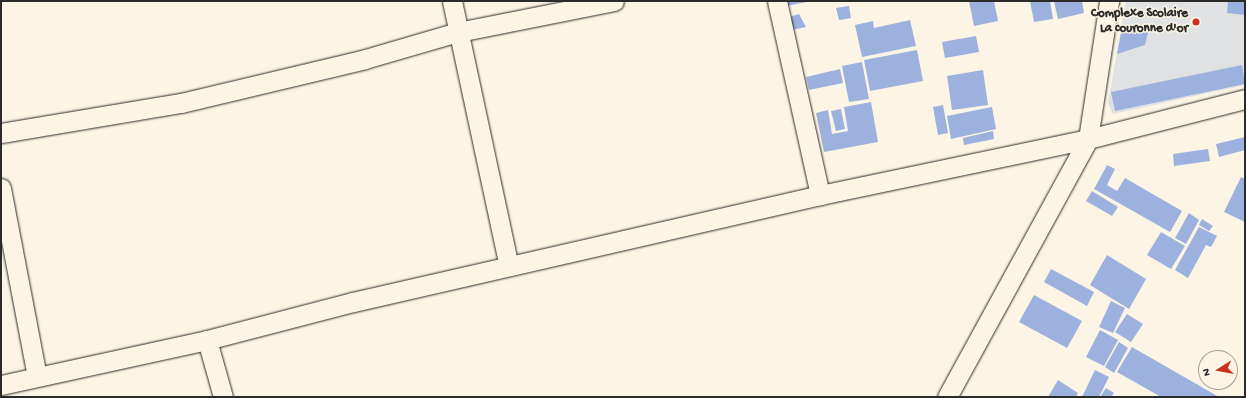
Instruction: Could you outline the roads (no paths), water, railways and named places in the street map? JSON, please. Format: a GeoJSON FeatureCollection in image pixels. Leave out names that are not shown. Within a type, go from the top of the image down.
{"type":"FeatureCollection","features":[{"type":"Feature","properties":{"kind":"street"},"geometry":{"type":"LineString","coordinates":[[452,1],[508,266]]}},
{"type":"Feature","properties":{"kind":"street"},"geometry":{"type":"LineString","coordinates":[[1,134],[181,103],[365,59],[458,32],[614,1]]}},
{"type":"Feature","properties":{"kind":"street"},"geometry":{"type":"LineString","coordinates":[[778,1],[820,195]]}},
{"type":"Feature","properties":{"kind":"street"},"geometry":{"type":"LineString","coordinates":[[947,397],[1088,139],[1109,1]]}},
{"type":"Feature","properties":{"kind":"street"},"geometry":{"type":"LineString","coordinates":[[1,385],[207,340],[508,266],[820,195],[1088,139],[1245,99]]}},
{"type":"Feature","properties":{"kind":"street"},"geometry":{"type":"LineString","coordinates":[[1,188],[37,376]]}},
{"type":"Feature","properties":{"kind":"street"},"geometry":{"type":"LineString","coordinates":[[207,340],[223,397]]}},
{"type":"Feature","properties":{"kind":"place","name":"Complexe Scolaire La couronne d'or"},"geometry":{"type":"Point","coordinates":[1196,22]}}]}
